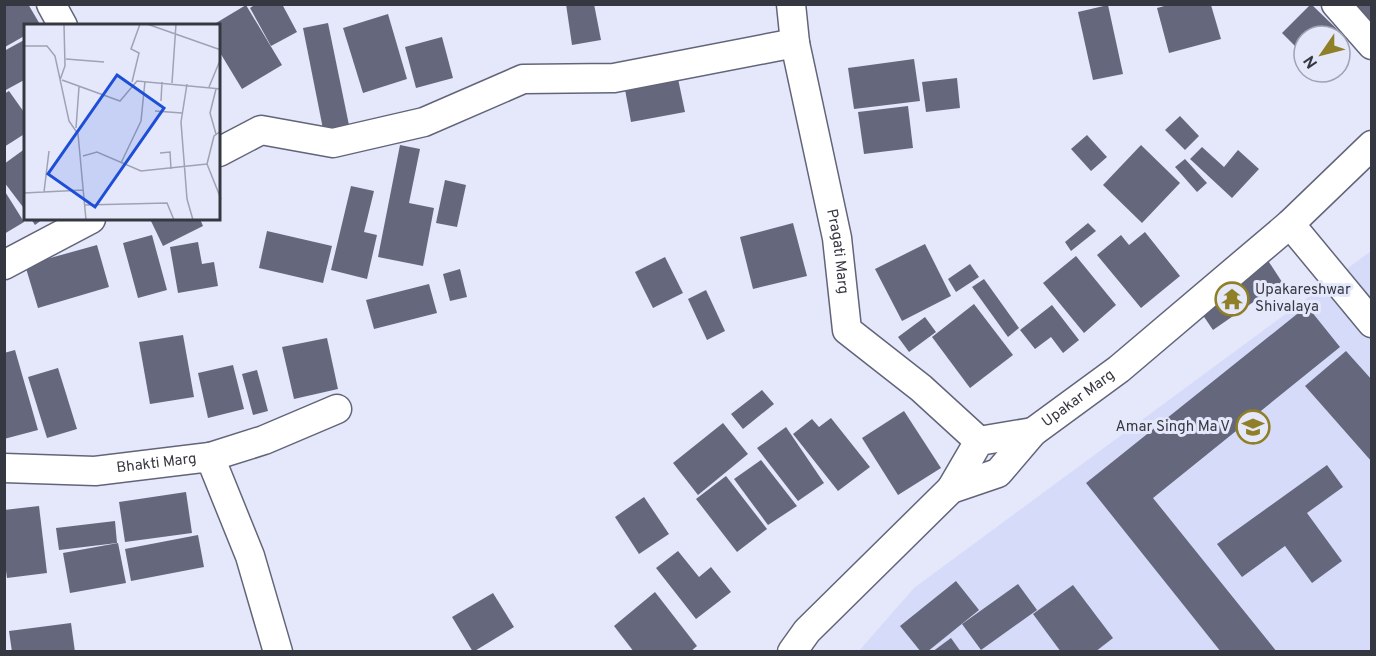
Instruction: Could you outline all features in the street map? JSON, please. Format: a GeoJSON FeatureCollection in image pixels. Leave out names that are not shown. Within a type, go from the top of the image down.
{"type":"FeatureCollection","features":[{"type":"Feature","properties":{"kind":"street"},"geometry":{"type":"LineString","coordinates":[[51,4],[62,24]]}},
{"type":"Feature","properties":{"kind":"street","name":"Pragati Marg"},"geometry":{"type":"LineString","coordinates":[[791,4],[795,43],[837,238],[847,330],[921,388],[979,441]]}},
{"type":"Feature","properties":{"kind":"street"},"geometry":{"type":"LineString","coordinates":[[1336,4],[1371,45]]}},
{"type":"Feature","properties":{"kind":"street"},"geometry":{"type":"LineString","coordinates":[[220,151],[261,130],[333,143],[424,122],[523,79],[614,78],[795,43]]}},
{"type":"Feature","properties":{"kind":"street","name":"Upakar Marg"},"geometry":{"type":"LineString","coordinates":[[792,651],[807,632],[951,489],[998,473],[1033,432],[1119,369],[1290,224],[1371,145]]}},
{"type":"Feature","properties":{"kind":"street"},"geometry":{"type":"LineString","coordinates":[[4,265],[89,220]]}},
{"type":"Feature","properties":{"kind":"street"},"geometry":{"type":"LineString","coordinates":[[1290,224],[1371,323]]}},
{"type":"Feature","properties":{"kind":"street"},"geometry":{"type":"LineString","coordinates":[[210,457],[264,440],[337,409]]}},
{"type":"Feature","properties":{"kind":"street"},"geometry":{"type":"LineString","coordinates":[[951,489],[979,441],[1033,432]]}},
{"type":"Feature","properties":{"kind":"street","name":"Bhakti Marg"},"geometry":{"type":"LineString","coordinates":[[4,468],[95,471],[210,457],[250,556],[278,651]]}},
{"type":"Feature","properties":{"kind":"shaded area","name":"Amar Singh Ma V"},"geometry":{"type":"Polygon","coordinates":[[[1371,251],[1371,651],[858,652],[914,588],[1371,251]]]}},
{"type":"Feature","properties":{"kind":"building"},"geometry":{"type":"Polygon","coordinates":[[[5,4],[28,4],[40,24],[24,24],[24,36],[5,47],[5,4]]]}},
{"type":"Feature","properties":{"kind":"building"},"geometry":{"type":"Polygon","coordinates":[[[256,4],[282,4],[297,32],[271,46],[250,8],[256,4]]]}},
{"type":"Feature","properties":{"kind":"building"},"geometry":{"type":"Polygon","coordinates":[[[566,4],[594,4],[601,40],[572,45],[566,4]]]}},
{"type":"Feature","properties":{"kind":"building"},"geometry":{"type":"Polygon","coordinates":[[[1311,4],[1332,24],[1292,24],[1292,43],[1282,33],[1311,4]]]}},
{"type":"Feature","properties":{"kind":"building"},"geometry":{"type":"Polygon","coordinates":[[[1358,4],[1372,4],[1372,28],[1352,11],[1358,4]]]}},
{"type":"Feature","properties":{"kind":"building"},"geometry":{"type":"Polygon","coordinates":[[[246,5],[282,65],[242,89],[220,53],[220,24],[214,24],[246,5]]]}},
{"type":"Feature","properties":{"kind":"building"},"geometry":{"type":"Polygon","coordinates":[[[1108,5],[1123,74],[1093,80],[1078,12],[1108,5]]]}},
{"type":"Feature","properties":{"kind":"building"},"geometry":{"type":"Polygon","coordinates":[[[1168,5],[1211,5],[1221,39],[1169,53],[1157,8],[1168,5]]]}},
{"type":"Feature","properties":{"kind":"building"},"geometry":{"type":"Polygon","coordinates":[[[388,14],[407,79],[363,93],[343,28],[388,14]]]}},
{"type":"Feature","properties":{"kind":"building"},"geometry":{"type":"Polygon","coordinates":[[[328,23],[350,130],[324,134],[303,28],[328,23]]]}},
{"type":"Feature","properties":{"kind":"building"},"geometry":{"type":"Polygon","coordinates":[[[442,37],[453,78],[416,88],[405,47],[442,37]]]}},
{"type":"Feature","properties":{"kind":"building"},"geometry":{"type":"Polygon","coordinates":[[[24,40],[24,80],[4,91],[4,51],[24,40]]]}},
{"type":"Feature","properties":{"kind":"building"},"geometry":{"type":"Polygon","coordinates":[[[914,59],[920,101],[854,109],[848,68],[914,59]]]}},
{"type":"Feature","properties":{"kind":"building"},"geometry":{"type":"Polygon","coordinates":[[[677,74],[685,112],[631,122],[624,84],[677,74]]]}},
{"type":"Feature","properties":{"kind":"building"},"geometry":{"type":"Polygon","coordinates":[[[957,78],[960,108],[926,112],[922,82],[957,78]]]}},
{"type":"Feature","properties":{"kind":"building"},"geometry":{"type":"Polygon","coordinates":[[[9,91],[24,112],[24,134],[4,147],[4,94],[9,91]]]}},
{"type":"Feature","properties":{"kind":"building"},"geometry":{"type":"Polygon","coordinates":[[[908,106],[913,148],[864,154],[858,112],[908,106]]]}},
{"type":"Feature","properties":{"kind":"building"},"geometry":{"type":"Polygon","coordinates":[[[1180,116],[1199,136],[1185,150],[1165,130],[1180,116]]]}},
{"type":"Feature","properties":{"kind":"building"},"geometry":{"type":"Polygon","coordinates":[[[1087,135],[1107,157],[1091,171],[1071,149],[1087,135]]]}},
{"type":"Feature","properties":{"kind":"building"},"geometry":{"type":"Polygon","coordinates":[[[400,145],[420,149],[409,203],[434,208],[423,266],[378,257],[400,145]]]}},
{"type":"Feature","properties":{"kind":"building"},"geometry":{"type":"Polygon","coordinates":[[[1141,145],[1180,183],[1142,223],[1103,185],[1141,145]]]}},
{"type":"Feature","properties":{"kind":"building"},"geometry":{"type":"Polygon","coordinates":[[[1202,147],[1224,167],[1238,150],[1259,169],[1232,198],[1190,159],[1202,147]]]}},
{"type":"Feature","properties":{"kind":"building"},"geometry":{"type":"Polygon","coordinates":[[[24,149],[24,208],[4,182],[4,164],[24,149]]]}},
{"type":"Feature","properties":{"kind":"building"},"geometry":{"type":"Polygon","coordinates":[[[1185,159],[1207,183],[1197,192],[1175,167],[1185,159]]]}},
{"type":"Feature","properties":{"kind":"building"},"geometry":{"type":"Polygon","coordinates":[[[445,180],[466,185],[457,227],[436,223],[445,180]]]}},
{"type":"Feature","properties":{"kind":"building"},"geometry":{"type":"Polygon","coordinates":[[[351,186],[374,191],[364,232],[377,235],[367,279],[331,270],[351,186]]]}},
{"type":"Feature","properties":{"kind":"building"},"geometry":{"type":"Polygon","coordinates":[[[4,190],[24,222],[4,234],[4,190]]]}},
{"type":"Feature","properties":{"kind":"building"},"geometry":{"type":"Polygon","coordinates":[[[32,220],[42,220],[35,225],[32,220]]]}},
{"type":"Feature","properties":{"kind":"building"},"geometry":{"type":"Polygon","coordinates":[[[150,220],[200,220],[203,226],[163,246],[150,220]]]}},
{"type":"Feature","properties":{"kind":"building"},"geometry":{"type":"Polygon","coordinates":[[[793,223],[807,276],[753,289],[740,237],[793,223]]]}},
{"type":"Feature","properties":{"kind":"building"},"geometry":{"type":"Polygon","coordinates":[[[1088,223],[1096,231],[1071,251],[1065,242],[1088,223]]]}},
{"type":"Feature","properties":{"kind":"building"},"geometry":{"type":"Polygon","coordinates":[[[267,231],[332,246],[323,283],[259,268],[267,231]]]}},
{"type":"Feature","properties":{"kind":"building"},"geometry":{"type":"Polygon","coordinates":[[[1145,232],[1180,276],[1141,308],[1097,255],[1121,235],[1129,245],[1145,232]]]}},
{"type":"Feature","properties":{"kind":"building"},"geometry":{"type":"Polygon","coordinates":[[[152,235],[167,290],[138,298],[123,243],[152,235]]]}},
{"type":"Feature","properties":{"kind":"building"},"geometry":{"type":"Polygon","coordinates":[[[198,242],[202,264],[214,262],[218,286],[178,293],[170,247],[198,242]]]}},
{"type":"Feature","properties":{"kind":"building"},"geometry":{"type":"Polygon","coordinates":[[[925,244],[951,296],[902,321],[875,269],[925,244]]]}},
{"type":"Feature","properties":{"kind":"building"},"geometry":{"type":"Polygon","coordinates":[[[97,245],[109,287],[38,308],[25,265],[97,245]]]}},
{"type":"Feature","properties":{"kind":"building"},"geometry":{"type":"Polygon","coordinates":[[[1076,256],[1116,305],[1084,333],[1043,283],[1076,256]]]}},
{"type":"Feature","properties":{"kind":"building"},"geometry":{"type":"Polygon","coordinates":[[[665,257],[683,293],[653,308],[635,272],[665,257]]]}},
{"type":"Feature","properties":{"kind":"building"},"geometry":{"type":"Polygon","coordinates":[[[1267,259],[1282,282],[1213,330],[1198,308],[1267,259]]]}},
{"type":"Feature","properties":{"kind":"building"},"geometry":{"type":"Polygon","coordinates":[[[970,264],[979,277],[956,292],[948,279],[970,264]]]}},
{"type":"Feature","properties":{"kind":"building"},"geometry":{"type":"Polygon","coordinates":[[[460,269],[467,297],[450,301],[443,274],[460,269]]]}},
{"type":"Feature","properties":{"kind":"building"},"geometry":{"type":"Polygon","coordinates":[[[984,279],[1019,328],[1008,337],[972,287],[984,279]]]}},
{"type":"Feature","properties":{"kind":"building"},"geometry":{"type":"Polygon","coordinates":[[[429,284],[437,313],[374,329],[366,300],[429,284]]]}},
{"type":"Feature","properties":{"kind":"building"},"geometry":{"type":"Polygon","coordinates":[[[706,290],[725,331],[707,340],[688,299],[706,290]]]}},
{"type":"Feature","properties":{"kind":"building"},"geometry":{"type":"Polygon","coordinates":[[[974,304],[1013,355],[970,388],[932,337],[974,304]]]}},
{"type":"Feature","properties":{"kind":"building"},"geometry":{"type":"Polygon","coordinates":[[[1052,305],[1079,340],[1063,353],[1051,337],[1035,349],[1020,330],[1052,305]]]}},
{"type":"Feature","properties":{"kind":"building"},"geometry":{"type":"Polygon","coordinates":[[[1307,306],[1340,347],[1153,498],[1277,652],[1221,652],[1086,483],[1307,306]]]}},
{"type":"Feature","properties":{"kind":"building"},"geometry":{"type":"Polygon","coordinates":[[[925,317],[936,332],[909,352],[898,337],[925,317]]]}},
{"type":"Feature","properties":{"kind":"building"},"geometry":{"type":"Polygon","coordinates":[[[183,335],[194,397],[150,404],[139,342],[183,335]]]}},
{"type":"Feature","properties":{"kind":"building"},"geometry":{"type":"Polygon","coordinates":[[[327,338],[338,389],[294,399],[282,347],[327,338]]]}},
{"type":"Feature","properties":{"kind":"building"},"geometry":{"type":"Polygon","coordinates":[[[15,350],[38,430],[4,439],[4,353],[15,350]]]}},
{"type":"Feature","properties":{"kind":"building"},"geometry":{"type":"Polygon","coordinates":[[[1346,351],[1372,380],[1372,462],[1305,386],[1346,351]]]}},
{"type":"Feature","properties":{"kind":"building"},"geometry":{"type":"Polygon","coordinates":[[[233,365],[244,409],[208,418],[198,373],[233,365]]]}},
{"type":"Feature","properties":{"kind":"building"},"geometry":{"type":"Polygon","coordinates":[[[58,368],[77,429],[47,438],[28,377],[58,368]]]}},
{"type":"Feature","properties":{"kind":"building"},"geometry":{"type":"Polygon","coordinates":[[[257,370],[268,411],[253,415],[242,374],[257,370]]]}},
{"type":"Feature","properties":{"kind":"building"},"geometry":{"type":"Polygon","coordinates":[[[762,390],[774,404],[743,429],[731,414],[762,390]]]}},
{"type":"Feature","properties":{"kind":"building"},"geometry":{"type":"Polygon","coordinates":[[[904,411],[941,468],[898,495],[862,438],[904,411]]]}},
{"type":"Feature","properties":{"kind":"building"},"geometry":{"type":"Polygon","coordinates":[[[831,418],[870,467],[838,491],[793,434],[812,419],[819,427],[831,418]]]}},
{"type":"Feature","properties":{"kind":"building"},"geometry":{"type":"Polygon","coordinates":[[[723,423],[748,454],[698,495],[673,463],[723,423]]]}},
{"type":"Feature","properties":{"kind":"building"},"geometry":{"type":"Polygon","coordinates":[[[786,427],[824,483],[798,501],[757,448],[786,427]]]}},
{"type":"Feature","properties":{"kind":"building"},"geometry":{"type":"Polygon","coordinates":[[[761,460],[797,506],[768,525],[734,479],[761,460]]]}},
{"type":"Feature","properties":{"kind":"building"},"geometry":{"type":"Polygon","coordinates":[[[1327,465],[1343,487],[1307,513],[1342,561],[1312,583],[1285,546],[1242,577],[1217,544],[1327,465]]]}},
{"type":"Feature","properties":{"kind":"building"},"geometry":{"type":"Polygon","coordinates":[[[726,476],[767,529],[737,552],[696,499],[726,476]]]}},
{"type":"Feature","properties":{"kind":"building"},"geometry":{"type":"Polygon","coordinates":[[[186,492],[192,533],[125,542],[119,502],[186,492]]]}},
{"type":"Feature","properties":{"kind":"building"},"geometry":{"type":"Polygon","coordinates":[[[644,497],[669,534],[639,554],[615,517],[644,497]]]}},
{"type":"Feature","properties":{"kind":"building"},"geometry":{"type":"Polygon","coordinates":[[[39,506],[47,573],[7,578],[4,557],[4,510],[39,506]]]}},
{"type":"Feature","properties":{"kind":"building"},"geometry":{"type":"Polygon","coordinates":[[[115,521],[117,543],[59,550],[56,528],[115,521]]]}},
{"type":"Feature","properties":{"kind":"building"},"geometry":{"type":"Polygon","coordinates":[[[198,535],[204,567],[131,581],[125,549],[198,535]]]}},
{"type":"Feature","properties":{"kind":"building"},"geometry":{"type":"Polygon","coordinates":[[[118,543],[126,583],[70,593],[63,553],[118,543]]]}},
{"type":"Feature","properties":{"kind":"building"},"geometry":{"type":"Polygon","coordinates":[[[678,551],[699,577],[711,567],[731,592],[696,619],[656,568],[678,551]]]}},
{"type":"Feature","properties":{"kind":"building"},"geometry":{"type":"Polygon","coordinates":[[[956,581],[979,610],[927,652],[921,652],[900,626],[956,581]]]}},
{"type":"Feature","properties":{"kind":"building"},"geometry":{"type":"Polygon","coordinates":[[[1018,584],[1037,610],[981,650],[962,624],[1018,584]]]}},
{"type":"Feature","properties":{"kind":"building"},"geometry":{"type":"Polygon","coordinates":[[[1073,585],[1113,638],[1095,652],[1061,652],[1033,614],[1073,585]]]}},
{"type":"Feature","properties":{"kind":"building"},"geometry":{"type":"Polygon","coordinates":[[[655,592],[697,646],[690,652],[634,652],[614,626],[655,592]]]}},
{"type":"Feature","properties":{"kind":"building"},"geometry":{"type":"Polygon","coordinates":[[[493,593],[514,627],[473,652],[452,617],[493,593]]]}},
{"type":"Feature","properties":{"kind":"building"},"geometry":{"type":"Polygon","coordinates":[[[71,623],[75,652],[12,652],[9,631],[71,623]]]}},
{"type":"Feature","properties":{"kind":"building"},"geometry":{"type":"Polygon","coordinates":[[[951,638],[961,652],[932,652],[951,638]]]}},
{"type":"Feature","properties":{"kind":"place","name":"Upakareshwar Shivalaya"},"geometry":{"type":"Point","coordinates":[1232,299]}},
{"type":"Feature","properties":{"kind":"place","name":"Amar Singh Ma V"},"geometry":{"type":"Point","coordinates":[1253,427]}}]}
